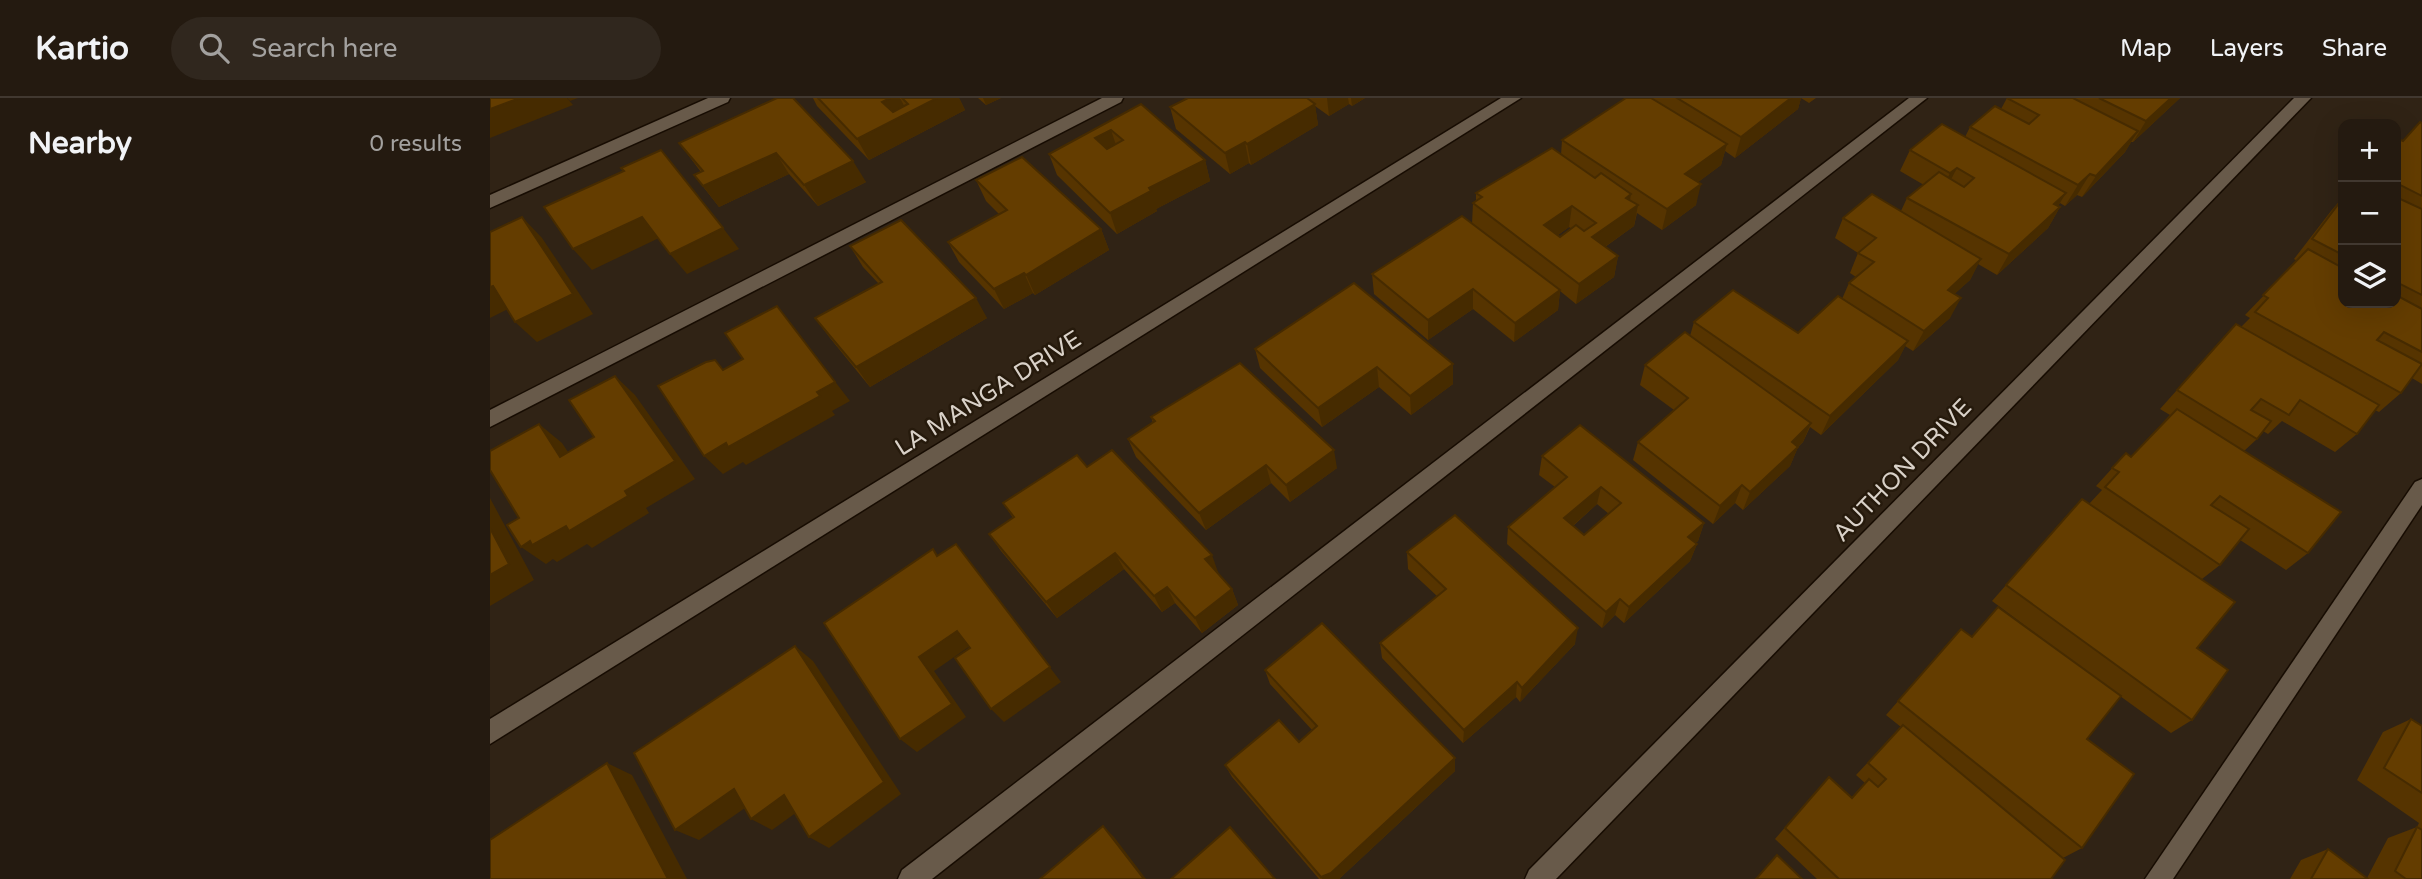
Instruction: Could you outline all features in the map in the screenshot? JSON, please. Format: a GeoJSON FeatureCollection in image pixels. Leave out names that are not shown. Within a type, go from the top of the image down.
{"type":"FeatureCollection","features":[{"type":"Feature","properties":{"kind":"street"},"geometry":{"type":"LineString","coordinates":[[490,202],[722,98]]}},
{"type":"Feature","properties":{"kind":"street"},"geometry":{"type":"LineString","coordinates":[[490,419],[1115,98]]}},
{"type":"Feature","properties":{"kind":"street","name":"LA MANGA DRIVE"},"geometry":{"type":"LineString","coordinates":[[490,732],[1513,98]]}},
{"type":"Feature","properties":{"kind":"street"},"geometry":{"type":"LineString","coordinates":[[911,879],[1919,98]]}},
{"type":"Feature","properties":{"kind":"street","name":"AUTHON DRIVE"},"geometry":{"type":"LineString","coordinates":[[1538,879],[2303,98]]}},
{"type":"Feature","properties":{"kind":"street"},"geometry":{"type":"LineString","coordinates":[[2158,879],[2422,488]]}},
{"type":"Feature","properties":{"kind":"building"},"geometry":{"type":"Polygon","coordinates":[[[490,98],[520,98],[490,109],[490,98]]]}},
{"type":"Feature","properties":{"kind":"building"},"geometry":{"type":"Polygon","coordinates":[[[777,98],[793,98],[853,161],[804,185],[776,153],[703,186],[694,175],[703,171],[679,143],[777,98]]]}},
{"type":"Feature","properties":{"kind":"building"},"geometry":{"type":"Polygon","coordinates":[[[818,98],[890,98],[882,102],[893,112],[908,104],[902,98],[937,98],[857,139],[818,98]]]}},
{"type":"Feature","properties":{"kind":"building"},"geometry":{"type":"Polygon","coordinates":[[[1188,98],[1307,98],[1315,104],[1247,144],[1245,142],[1225,153],[1170,107],[1188,98]]]}},
{"type":"Feature","properties":{"kind":"building"},"geometry":{"type":"Polygon","coordinates":[[[1626,98],[1651,98],[1727,144],[1685,174],[1701,184],[1667,209],[1562,140],[1626,98]]]}},
{"type":"Feature","properties":{"kind":"building"},"geometry":{"type":"Polygon","coordinates":[[[1677,98],[1791,98],[1741,137],[1677,98]]]}},
{"type":"Feature","properties":{"kind":"building"},"geometry":{"type":"Polygon","coordinates":[[[2007,98],[2073,98],[2138,131],[2096,176],[2090,174],[2078,185],[1970,127],[1995,106],[2029,124],[2039,115],[2007,98]]]}},
{"type":"Feature","properties":{"kind":"building"},"geometry":{"type":"Polygon","coordinates":[[[2099,98],[2171,98],[2146,121],[2099,98]]]}},
{"type":"Feature","properties":{"kind":"building"},"geometry":{"type":"Polygon","coordinates":[[[1141,104],[1205,160],[1149,188],[1151,191],[1110,213],[1049,154],[1141,104]],[[1111,130],[1095,138],[1107,149],[1123,140],[1111,130]]]}},
{"type":"Feature","properties":{"kind":"building"},"geometry":{"type":"Polygon","coordinates":[[[2420,122],[2422,123],[2422,196],[2401,186],[2401,140],[2420,122]]]}},
{"type":"Feature","properties":{"kind":"building"},"geometry":{"type":"Polygon","coordinates":[[[1942,124],[2066,193],[2054,204],[2060,207],[2009,254],[1907,198],[1939,172],[1964,187],[1974,178],[1957,168],[1950,173],[1910,150],[1942,124]]]}},
{"type":"Feature","properties":{"kind":"building"},"geometry":{"type":"Polygon","coordinates":[[[1552,148],[1595,178],[1601,173],[1631,194],[1626,198],[1638,205],[1592,237],[1618,256],[1579,284],[1473,203],[1482,197],[1476,193],[1552,148]],[[1572,206],[1544,225],[1560,237],[1576,225],[1584,231],[1596,223],[1572,206]]]}},
{"type":"Feature","properties":{"kind":"building"},"geometry":{"type":"Polygon","coordinates":[[[661,150],[723,228],[670,254],[642,217],[573,249],[544,207],[624,171],[621,168],[661,150]]]}},
{"type":"Feature","properties":{"kind":"building"},"geometry":{"type":"Polygon","coordinates":[[[1022,157],[1101,229],[1026,275],[1024,273],[994,289],[948,242],[1007,210],[976,180],[1022,157]]]}},
{"type":"Feature","properties":{"kind":"building"},"geometry":{"type":"Polygon","coordinates":[[[1872,194],[1981,259],[1948,290],[1961,298],[1924,331],[1849,283],[1874,262],[1858,253],[1876,238],[1843,218],[1872,194]]]}},
{"type":"Feature","properties":{"kind":"building"},"geometry":{"type":"Polygon","coordinates":[[[2401,199],[2422,209],[2422,295],[2401,284],[2401,199]]]}},
{"type":"Feature","properties":{"kind":"building"},"geometry":{"type":"Polygon","coordinates":[[[2338,205],[2338,252],[2312,239],[2338,205]]]}},
{"type":"Feature","properties":{"kind":"building"},"geometry":{"type":"Polygon","coordinates":[[[1462,216],[1560,290],[1515,323],[1473,289],[1428,320],[1372,274],[1462,216]]]}},
{"type":"Feature","properties":{"kind":"building"},"geometry":{"type":"Polygon","coordinates":[[[522,217],[573,294],[515,322],[493,286],[490,287],[490,232],[522,217]]]}},
{"type":"Feature","properties":{"kind":"building"},"geometry":{"type":"Polygon","coordinates":[[[901,220],[976,298],[856,367],[815,318],[882,282],[850,246],[901,220]]]}},
{"type":"Feature","properties":{"kind":"building"},"geometry":{"type":"Polygon","coordinates":[[[2308,249],[2338,265],[2338,308],[2401,308],[2401,298],[2422,309],[2422,352],[2384,332],[2377,340],[2422,364],[2401,393],[2255,312],[2268,298],[2263,295],[2308,249]]]}},
{"type":"Feature","properties":{"kind":"building"},"geometry":{"type":"Polygon","coordinates":[[[1354,283],[1453,364],[1410,396],[1377,367],[1318,408],[1255,349],[1354,283]]]}},
{"type":"Feature","properties":{"kind":"building"},"geometry":{"type":"Polygon","coordinates":[[[1733,290],[1798,333],[1838,296],[1908,341],[1830,416],[1694,322],[1733,290]]]}},
{"type":"Feature","properties":{"kind":"building"},"geometry":{"type":"Polygon","coordinates":[[[777,306],[835,382],[817,392],[820,396],[728,447],[726,443],[704,456],[658,386],[706,362],[715,360],[723,370],[743,359],[725,333],[777,306]]]}},
{"type":"Feature","properties":{"kind":"building"},"geometry":{"type":"Polygon","coordinates":[[[2236,324],[2379,405],[2357,434],[2300,400],[2289,415],[2261,399],[2251,410],[2271,421],[2257,439],[2177,390],[2236,324]]]}},
{"type":"Feature","properties":{"kind":"building"},"geometry":{"type":"Polygon","coordinates":[[[1685,332],[1811,423],[1792,442],[1798,447],[1750,492],[1742,485],[1720,506],[1638,442],[1688,398],[1645,365],[1685,332]]]}},
{"type":"Feature","properties":{"kind":"building"},"geometry":{"type":"Polygon","coordinates":[[[1240,363],[1334,450],[1286,485],[1266,465],[1199,513],[1128,439],[1155,421],[1151,417],[1240,363]]]}},
{"type":"Feature","properties":{"kind":"building"},"geometry":{"type":"Polygon","coordinates":[[[615,376],[675,461],[625,491],[628,496],[569,531],[566,526],[532,545],[530,541],[521,547],[507,525],[519,518],[490,470],[490,451],[539,424],[560,457],[594,437],[569,400],[615,376]]]}},
{"type":"Feature","properties":{"kind":"building"},"geometry":{"type":"Polygon","coordinates":[[[2177,409],[2341,512],[2308,553],[2220,496],[2211,505],[2249,529],[2220,565],[2105,487],[2119,472],[2112,468],[2126,453],[2131,457],[2177,409]]]}},
{"type":"Feature","properties":{"kind":"building"},"geometry":{"type":"Polygon","coordinates":[[[1580,425],[1704,523],[1688,537],[1697,544],[1629,607],[1620,599],[1606,612],[1508,527],[1567,477],[1542,456],[1580,425]],[[1601,487],[1564,518],[1584,535],[1621,503],[1601,487]]]}},
{"type":"Feature","properties":{"kind":"building"},"geometry":{"type":"Polygon","coordinates":[[[1112,450],[1212,555],[1205,559],[1232,589],[1195,618],[1167,587],[1154,596],[1115,553],[1046,602],[989,534],[1014,517],[1003,503],[1077,455],[1087,467],[1112,450]]]}},
{"type":"Feature","properties":{"kind":"building"},"geometry":{"type":"Polygon","coordinates":[[[2082,499],[2235,602],[2197,648],[2228,670],[2192,720],[2006,585],[2082,499]]]}},
{"type":"Feature","properties":{"kind":"building"},"geometry":{"type":"Polygon","coordinates":[[[1455,515],[1578,628],[1522,688],[1517,682],[1464,730],[1380,643],[1446,589],[1407,552],[1455,515]]]}},
{"type":"Feature","properties":{"kind":"building"},"geometry":{"type":"Polygon","coordinates":[[[490,528],[509,564],[490,575],[490,528]]]}},
{"type":"Feature","properties":{"kind":"building"},"geometry":{"type":"Polygon","coordinates":[[[956,544],[1050,667],[991,709],[955,658],[970,648],[957,631],[919,657],[952,704],[900,739],[824,623],[933,549],[937,556],[956,544]]]}},
{"type":"Feature","properties":{"kind":"building"},"geometry":{"type":"Polygon","coordinates":[[[1998,607],[2121,696],[2087,739],[2134,774],[2082,848],[1898,701],[1961,629],[1972,637],[1998,607]]]}},
{"type":"Feature","properties":{"kind":"building"},"geometry":{"type":"Polygon","coordinates":[[[1322,623],[1455,758],[1331,873],[1321,877],[1225,765],[1279,720],[1299,742],[1317,726],[1265,670],[1322,623]]]}},
{"type":"Feature","properties":{"kind":"building"},"geometry":{"type":"Polygon","coordinates":[[[795,646],[884,782],[809,837],[784,795],[751,819],[734,789],[675,830],[634,753],[795,646]]]}},
{"type":"Feature","properties":{"kind":"building"},"geometry":{"type":"Polygon","coordinates":[[[2411,719],[2422,726],[2422,793],[2384,768],[2411,719]]]}},
{"type":"Feature","properties":{"kind":"building"},"geometry":{"type":"Polygon","coordinates":[[[1903,725],[2065,860],[2051,879],[1839,879],[1785,828],[1829,777],[1852,798],[1869,779],[1878,787],[1886,779],[1868,763],[1903,725]]]}},
{"type":"Feature","properties":{"kind":"building"},"geometry":{"type":"Polygon","coordinates":[[[607,763],[668,879],[490,879],[490,840],[607,763]]]}},
{"type":"Feature","properties":{"kind":"building"},"geometry":{"type":"Polygon","coordinates":[[[1103,826],[1144,879],[1040,879],[1103,826]]]}},
{"type":"Feature","properties":{"kind":"building"},"geometry":{"type":"Polygon","coordinates":[[[1230,827],[1275,879],[1171,879],[1230,827]]]}},
{"type":"Feature","properties":{"kind":"building"},"geometry":{"type":"Polygon","coordinates":[[[2417,827],[2422,830],[2422,879],[2406,879],[2395,871],[2417,827]]]}},
{"type":"Feature","properties":{"kind":"building"},"geometry":{"type":"Polygon","coordinates":[[[2328,849],[2368,879],[2311,879],[2328,849]]]}},
{"type":"Feature","properties":{"kind":"building"},"geometry":{"type":"Polygon","coordinates":[[[1777,855],[1802,879],[1756,879],[1777,855]]]}}]}
